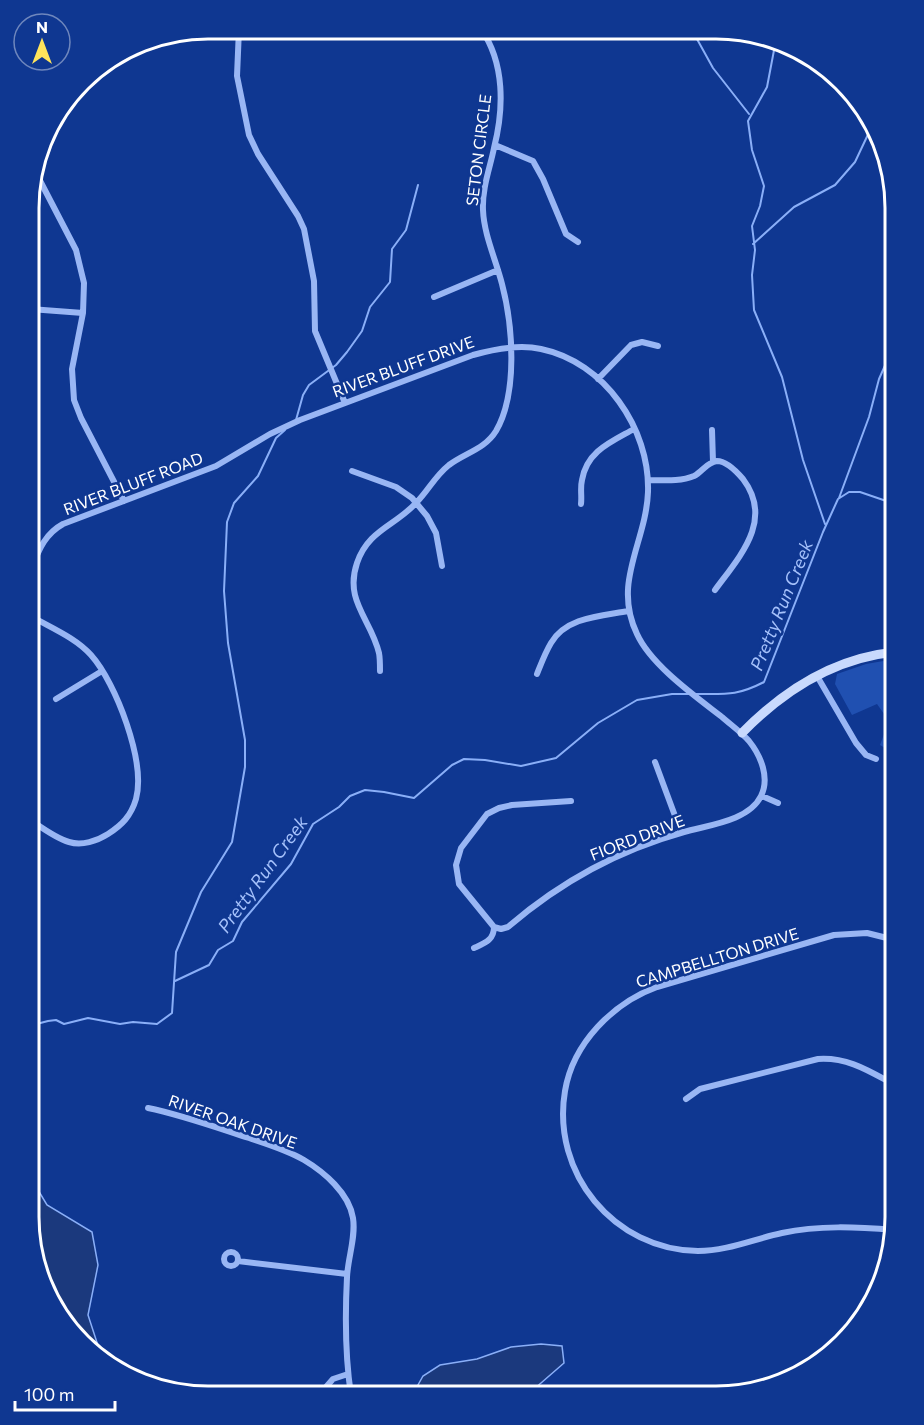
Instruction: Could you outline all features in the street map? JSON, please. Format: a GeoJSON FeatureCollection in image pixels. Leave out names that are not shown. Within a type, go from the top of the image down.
{"type":"FeatureCollection","features":[{"type":"Feature","properties":{"kind":"street"},"geometry":{"type":"LineString","coordinates":[[239,39],[237,76],[249,135],[258,154],[304,229],[314,281],[315,331],[345,403]]}},
{"type":"Feature","properties":{"kind":"street","name":"SETON CIRCLE"},"geometry":{"type":"LineString","coordinates":[[380,671],[376,645],[354,597],[354,574],[362,552],[371,537],[416,504],[441,472],[480,447],[495,433],[511,386],[513,365],[506,305],[483,211],[484,192],[495,145],[499,105],[499,73],[492,48],[487,39]]}},
{"type":"Feature","properties":{"kind":"street"},"geometry":{"type":"LineString","coordinates":[[495,145],[532,160],[543,179],[566,234],[578,242]]}},
{"type":"Feature","properties":{"kind":"street"},"geometry":{"type":"LineString","coordinates":[[41,182],[76,250],[84,284],[83,313],[72,369],[74,400],[124,501]]}},
{"type":"Feature","properties":{"kind":"street"},"geometry":{"type":"LineString","coordinates":[[434,297],[498,270]]}},
{"type":"Feature","properties":{"kind":"street"},"geometry":{"type":"LineString","coordinates":[[39,310],[83,313]]}},
{"type":"Feature","properties":{"kind":"street"},"geometry":{"type":"LineString","coordinates":[[598,379],[631,345],[642,342],[658,346]]}},
{"type":"Feature","properties":{"kind":"street","name":"RIVER BLUFF DRIVE"},"geometry":{"type":"LineString","coordinates":[[235,455],[270,434],[473,355],[530,347],[549,351],[579,365],[598,379],[623,407],[645,457],[648,480],[646,513],[628,575],[628,611],[636,634],[651,656],[742,733]]}},
{"type":"Feature","properties":{"kind":"street"},"geometry":{"type":"LineString","coordinates":[[581,504],[582,478],[591,457],[606,444],[634,429]]}},
{"type":"Feature","properties":{"kind":"street"},"geometry":{"type":"LineString","coordinates":[[712,430],[713,462]]}},
{"type":"Feature","properties":{"kind":"street","name":"RIVER BLUFF ROAD"},"geometry":{"type":"LineString","coordinates":[[39,551],[52,531],[63,524],[201,472],[235,455]]}},
{"type":"Feature","properties":{"kind":"street"},"geometry":{"type":"LineString","coordinates":[[648,480],[686,478],[697,474],[713,462],[727,464],[740,476],[753,497],[756,512],[754,530],[745,548],[715,590]]}},
{"type":"Feature","properties":{"kind":"street"},"geometry":{"type":"LineString","coordinates":[[352,471],[396,487],[407,494],[427,516],[436,533],[442,566]]}},
{"type":"Feature","properties":{"kind":"street"},"geometry":{"type":"LineString","coordinates":[[537,674],[551,642],[567,627],[580,620],[628,611]]}},
{"type":"Feature","properties":{"kind":"street"},"geometry":{"type":"LineString","coordinates":[[39,621],[80,645],[93,657],[108,680],[133,742],[137,784],[133,808],[120,826],[105,836],[89,842],[68,842],[39,825]]}},
{"type":"Feature","properties":{"kind":"street"},"geometry":{"type":"LineString","coordinates":[[778,802],[762,796],[765,785],[763,769],[753,746],[742,733],[762,712],[790,691],[817,676],[871,654],[885,653]]}},
{"type":"Feature","properties":{"kind":"street"},"geometry":{"type":"LineString","coordinates":[[57,699],[102,671]]}},
{"type":"Feature","properties":{"kind":"street"},"geometry":{"type":"LineString","coordinates":[[817,676],[856,743],[866,755],[876,759]]}},
{"type":"Feature","properties":{"kind":"street"},"geometry":{"type":"LineString","coordinates":[[655,762],[681,832]]}},
{"type":"Feature","properties":{"kind":"street","name":"FIORD DRIVE"},"geometry":{"type":"LineString","coordinates":[[474,948],[489,940],[494,927],[508,927],[547,895],[585,872],[635,849],[681,832],[735,817],[750,809],[762,796]]}},
{"type":"Feature","properties":{"kind":"street"},"geometry":{"type":"LineString","coordinates":[[494,927],[459,884],[456,865],[461,848],[487,814],[499,808],[572,801]]}},
{"type":"Feature","properties":{"kind":"street","name":"CAMPBELLTON DRIVE"},"geometry":{"type":"LineString","coordinates":[[885,938],[867,933],[834,935],[657,987],[635,996],[618,1006],[601,1023],[578,1054],[565,1088],[563,1112],[569,1156],[593,1201],[605,1214],[623,1227],[651,1242],[678,1250],[699,1251],[721,1249],[808,1229],[842,1226],[885,1229]]}},
{"type":"Feature","properties":{"kind":"street"},"geometry":{"type":"LineString","coordinates":[[686,1098],[700,1089],[798,1063],[827,1058],[853,1062],[885,1080]]}},
{"type":"Feature","properties":{"kind":"street","name":"RIVER OAK DRIVE"},"geometry":{"type":"LineString","coordinates":[[148,1108],[205,1123],[292,1154],[323,1174],[342,1192],[351,1209],[354,1223],[347,1274],[350,1386]]}},
{"type":"Feature","properties":{"kind":"street"},"geometry":{"type":"LineString","coordinates":[[238,1261],[347,1274]]}},
{"type":"Feature","properties":{"kind":"street"},"geometry":{"type":"LineString","coordinates":[[327,1386],[333,1379],[348,1374]]}},
{"type":"Feature","properties":{"kind":"shaded area"},"geometry":{"type":"Polygon","coordinates":[[[885,661],[885,715],[877,704],[852,715],[835,684],[837,674],[866,664],[885,661]]]}},
{"type":"Feature","properties":{"kind":"shaded area"},"geometry":{"type":"Polygon","coordinates":[[[885,732],[885,748],[880,745],[885,732]]]}},
{"type":"Feature","properties":{"kind":"shaded area"},"geometry":{"type":"Polygon","coordinates":[[[39,1192],[47,1205],[92,1232],[98,1265],[88,1315],[97,1344],[74,1320],[52,1282],[40,1239],[39,1192]]]}},
{"type":"Feature","properties":{"kind":"shaded area"},"geometry":{"type":"Polygon","coordinates":[[[541,1344],[562,1346],[564,1363],[538,1386],[417,1386],[423,1376],[440,1365],[477,1359],[511,1347],[541,1344]]]}},
{"type":"Feature","properties":{"kind":"waterway"},"geometry":{"type":"LineString","coordinates":[[697,39],[713,68],[749,114]]}},
{"type":"Feature","properties":{"kind":"waterway"},"geometry":{"type":"LineString","coordinates":[[774,50],[767,87],[748,121],[752,150],[764,186],[760,206],[752,226],[755,250],[752,275],[754,310],[782,377],[803,460],[825,524]]}},
{"type":"Feature","properties":{"kind":"waterway"},"geometry":{"type":"LineString","coordinates":[[753,244],[794,207],[835,185],[855,162],[868,135]]}},
{"type":"Feature","properties":{"kind":"waterway"},"geometry":{"type":"LineString","coordinates":[[296,420],[303,395],[309,385],[336,365],[347,352],[362,331],[370,307],[390,282],[392,249],[406,230],[418,185]]}},
{"type":"Feature","properties":{"kind":"waterway"},"geometry":{"type":"LineString","coordinates":[[839,498],[885,366]]}},
{"type":"Feature","properties":{"kind":"waterway"},"geometry":{"type":"LineString","coordinates":[[39,1023],[56,1020],[64,1024],[88,1018],[120,1024],[133,1022],[157,1024],[172,1013],[176,952],[201,892],[232,842],[245,767],[245,740],[228,643],[224,591],[227,522],[234,503],[258,476],[276,438],[285,430]]}},
{"type":"Feature","properties":{"kind":"waterway","name":"Pretty Run Creek"},"geometry":{"type":"LineString","coordinates":[[696,694],[739,692],[764,682],[838,499],[849,492],[860,492],[885,501]]}},
{"type":"Feature","properties":{"kind":"waterway","name":"Pretty Run Creek"},"geometry":{"type":"LineString","coordinates":[[175,981],[209,965],[218,950],[233,941],[242,922],[291,864],[313,824],[339,807],[350,796],[365,790],[414,798],[452,765],[464,759],[521,766],[556,758],[598,723],[637,700],[672,694],[690,694]]}}]}
